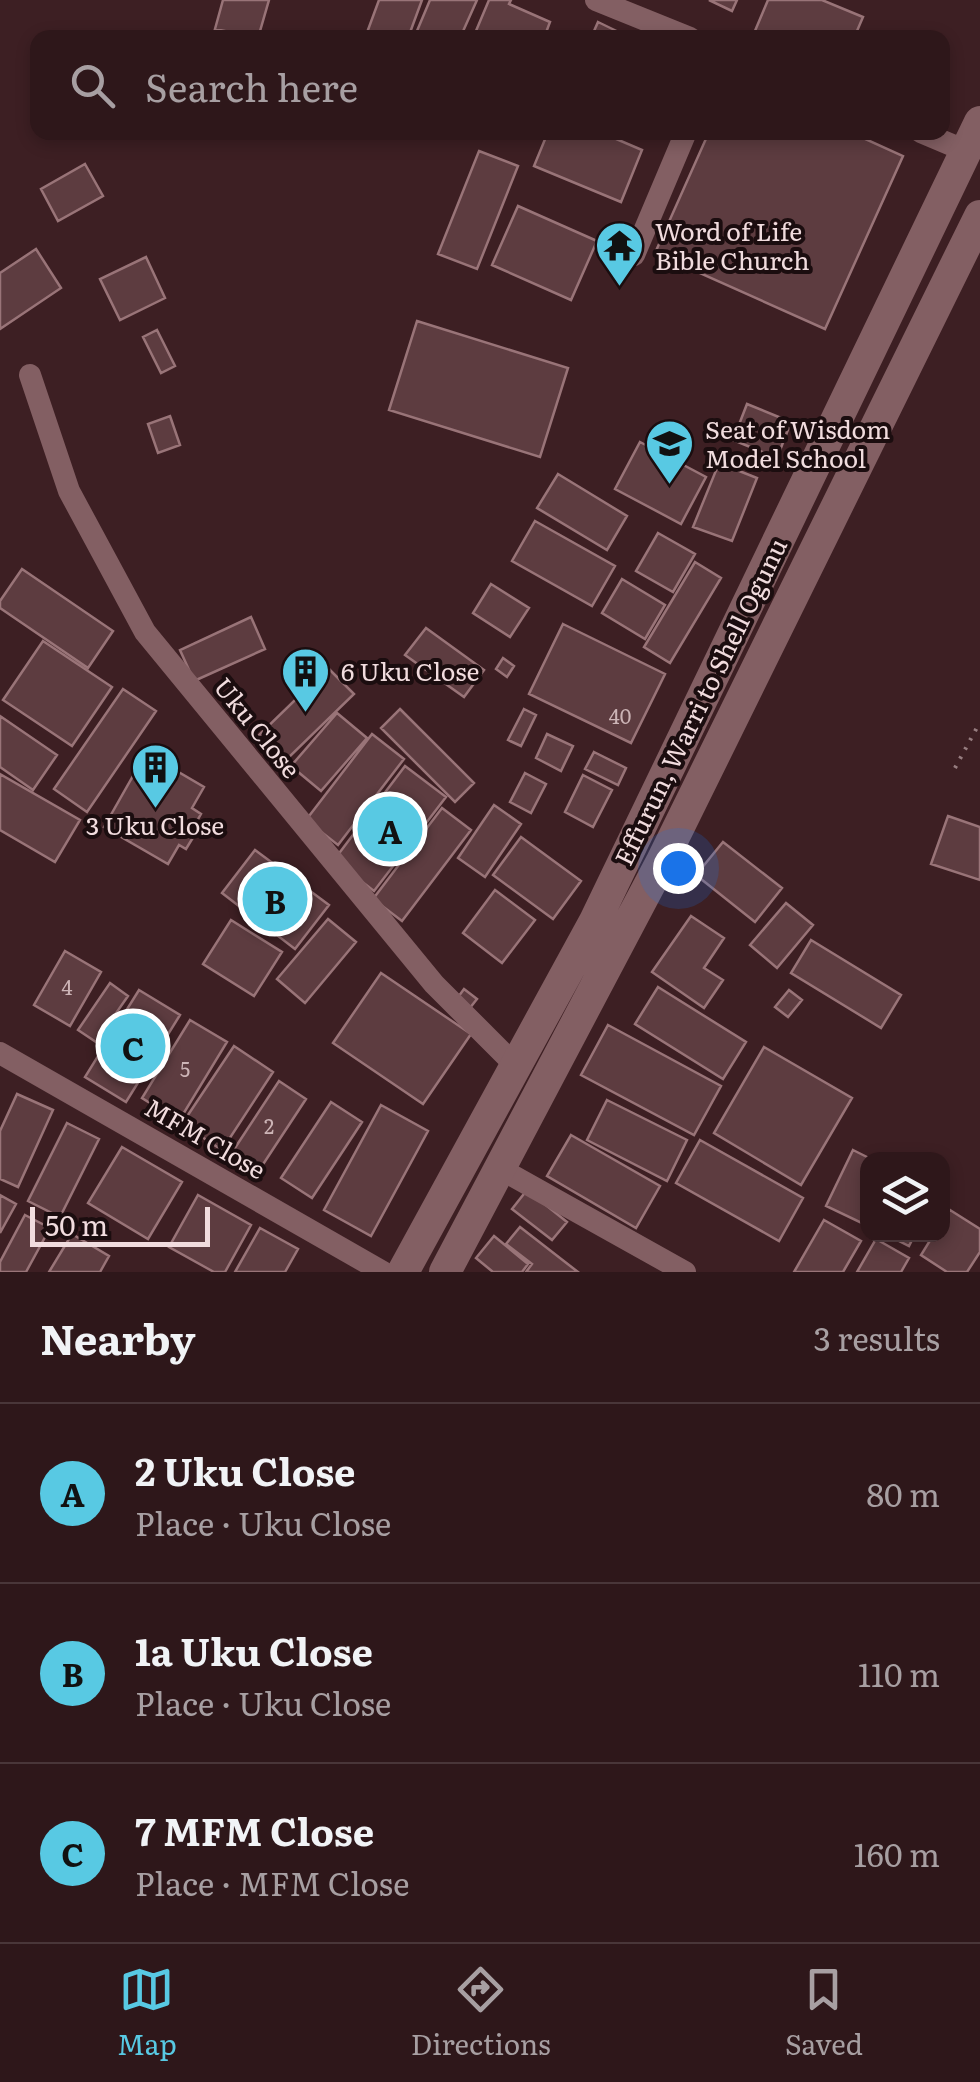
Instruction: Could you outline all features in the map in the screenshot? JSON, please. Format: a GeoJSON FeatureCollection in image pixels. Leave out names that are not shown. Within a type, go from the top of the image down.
{"type":"FeatureCollection","features":[{"type":"Feature","properties":{"kind":"main road","name":"Effurun, Warri to Shell Ogunu"},"geometry":{"type":"LineString","coordinates":[[403,1272],[595,922],[973,136]]}},
{"type":"Feature","properties":{"kind":"main road","name":"Effurun, Warri to Shell Ogunu"},"geometry":{"type":"LineString","coordinates":[[445,1272],[661,862],[980,216]]}},
{"type":"Feature","properties":{"kind":"main road"},"geometry":{"type":"LineString","coordinates":[[918,251],[955,268]]}},
{"type":"Feature","properties":{"kind":"street"},"geometry":{"type":"LineString","coordinates":[[596,0],[670,30]]}},
{"type":"Feature","properties":{"kind":"street"},"geometry":{"type":"LineString","coordinates":[[634,255],[683,140]]}},
{"type":"Feature","properties":{"kind":"street","name":"Uku Close"},"geometry":{"type":"LineString","coordinates":[[30,374],[69,491],[146,632],[421,969],[518,1066]]}},
{"type":"Feature","properties":{"kind":"street","name":"MFM Close"},"geometry":{"type":"LineString","coordinates":[[0,1053],[383,1272]]}},
{"type":"Feature","properties":{"kind":"street"},"geometry":{"type":"LineString","coordinates":[[499,1168],[685,1272]]}},
{"type":"Feature","properties":{"kind":"path"},"geometry":{"type":"LineString","coordinates":[[955,768],[980,722]]}},
{"type":"Feature","properties":{"kind":"building"},"geometry":{"type":"Polygon","coordinates":[[[223,0],[269,0],[260,30],[215,29],[223,0]]]}},
{"type":"Feature","properties":{"kind":"building"},"geometry":{"type":"Polygon","coordinates":[[[379,0],[422,0],[411,30],[368,30],[379,0]]]}},
{"type":"Feature","properties":{"kind":"building"},"geometry":{"type":"Polygon","coordinates":[[[430,0],[477,0],[464,30],[417,30],[430,0]]]}},
{"type":"Feature","properties":{"kind":"building"},"geometry":{"type":"Polygon","coordinates":[[[489,0],[511,0],[509,4],[550,22],[547,30],[476,30],[489,0]]]}},
{"type":"Feature","properties":{"kind":"building"},"geometry":{"type":"Polygon","coordinates":[[[709,0],[737,0],[732,11],[709,0]]]}},
{"type":"Feature","properties":{"kind":"building"},"geometry":{"type":"Polygon","coordinates":[[[768,0],[822,0],[863,17],[857,30],[755,30],[768,0]]]}},
{"type":"Feature","properties":{"kind":"building"},"geometry":{"type":"Polygon","coordinates":[[[598,22],[614,30],[594,30],[598,22]]]}},
{"type":"Feature","properties":{"kind":"building"},"geometry":{"type":"Polygon","coordinates":[[[545,140],[619,140],[642,150],[621,202],[534,166],[545,140]]]}},
{"type":"Feature","properties":{"kind":"building"},"geometry":{"type":"Polygon","coordinates":[[[705,140],[868,140],[903,156],[825,329],[655,253],[705,140]]]}},
{"type":"Feature","properties":{"kind":"building"},"geometry":{"type":"Polygon","coordinates":[[[479,151],[518,166],[477,269],[438,254],[479,151]]]}},
{"type":"Feature","properties":{"kind":"building"},"geometry":{"type":"Polygon","coordinates":[[[85,164],[103,196],[58,221],[41,189],[85,164]]]}},
{"type":"Feature","properties":{"kind":"building"},"geometry":{"type":"Polygon","coordinates":[[[518,206],[597,241],[571,300],[492,265],[518,206]]]}},
{"type":"Feature","properties":{"kind":"building"},"geometry":{"type":"Polygon","coordinates":[[[36,249],[61,288],[0,329],[0,273],[36,249]]]}},
{"type":"Feature","properties":{"kind":"building"},"geometry":{"type":"Polygon","coordinates":[[[146,257],[165,298],[120,320],[100,279],[146,257]]]}},
{"type":"Feature","properties":{"kind":"building"},"geometry":{"type":"Polygon","coordinates":[[[417,321],[568,368],[540,457],[389,410],[417,321]]]}},
{"type":"Feature","properties":{"kind":"building"},"geometry":{"type":"Polygon","coordinates":[[[157,330],[175,366],[161,373],[143,337],[157,330]]]}},
{"type":"Feature","properties":{"kind":"building"},"geometry":{"type":"Polygon","coordinates":[[[747,404],[791,422],[777,458],[733,440],[747,404]]]}},
{"type":"Feature","properties":{"kind":"building"},"geometry":{"type":"Polygon","coordinates":[[[170,416],[180,445],[158,453],[148,424],[170,416]]]}},
{"type":"Feature","properties":{"kind":"building"},"geometry":{"type":"Polygon","coordinates":[[[640,442],[706,477],[681,524],[615,489],[640,442]]]}},
{"type":"Feature","properties":{"kind":"building"},"geometry":{"type":"Polygon","coordinates":[[[719,463],[757,478],[732,541],[693,527],[719,463]]]}},
{"type":"Feature","properties":{"kind":"building"},"geometry":{"type":"Polygon","coordinates":[[[558,474],[627,516],[607,550],[537,508],[558,474]]]}},
{"type":"Feature","properties":{"kind":"building"},"geometry":{"type":"Polygon","coordinates":[[[535,521],[615,566],[592,606],[512,561],[535,521]]]}},
{"type":"Feature","properties":{"kind":"building"},"geometry":{"type":"Polygon","coordinates":[[[658,533],[695,554],[673,592],[636,571],[658,533]]]}},
{"type":"Feature","properties":{"kind":"building"},"geometry":{"type":"Polygon","coordinates":[[[695,562],[721,578],[670,663],[644,647],[695,562]]]}},
{"type":"Feature","properties":{"kind":"building"},"geometry":{"type":"Polygon","coordinates":[[[22,569],[113,631],[88,668],[0,608],[0,601],[22,569]]]}},
{"type":"Feature","properties":{"kind":"building"},"geometry":{"type":"Polygon","coordinates":[[[622,579],[665,605],[645,639],[602,613],[622,579]]]}},
{"type":"Feature","properties":{"kind":"building"},"geometry":{"type":"Polygon","coordinates":[[[491,584],[529,608],[510,637],[473,613],[491,584]]]}},
{"type":"Feature","properties":{"kind":"building"},"geometry":{"type":"Polygon","coordinates":[[[251,617],[265,649],[194,681],[180,650],[251,617]]]}},
{"type":"Feature","properties":{"kind":"building"},"geometry":{"type":"Polygon","coordinates":[[[563,624],[665,674],[631,743],[529,694],[563,624]]]}},
{"type":"Feature","properties":{"kind":"building"},"geometry":{"type":"Polygon","coordinates":[[[426,628],[484,670],[464,697],[405,655],[426,628]]]}},
{"type":"Feature","properties":{"kind":"building"},"geometry":{"type":"Polygon","coordinates":[[[43,641],[112,687],[72,746],[3,700],[43,641]]]}},
{"type":"Feature","properties":{"kind":"building"},"geometry":{"type":"Polygon","coordinates":[[[503,658],[514,666],[507,677],[496,669],[503,658]]]}},
{"type":"Feature","properties":{"kind":"building","name":"6 Uku Close"},"geometry":{"type":"Polygon","coordinates":[[[328,668],[354,694],[284,762],[259,735],[328,668]]]}},
{"type":"Feature","properties":{"kind":"building"},"geometry":{"type":"Polygon","coordinates":[[[123,689],[156,711],[87,812],[54,789],[123,689]]]}},
{"type":"Feature","properties":{"kind":"building"},"geometry":{"type":"Polygon","coordinates":[[[400,709],[474,783],[455,802],[381,728],[400,709]]]}},
{"type":"Feature","properties":{"kind":"building"},"geometry":{"type":"Polygon","coordinates":[[[524,709],[536,715],[521,746],[508,740],[524,709]]]}},
{"type":"Feature","properties":{"kind":"building"},"geometry":{"type":"Polygon","coordinates":[[[337,713],[367,738],[321,791],[291,766],[337,713]]]}},
{"type":"Feature","properties":{"kind":"building"},"geometry":{"type":"Polygon","coordinates":[[[0,716],[57,755],[33,790],[0,767],[0,716]]]}},
{"type":"Feature","properties":{"kind":"building"},"geometry":{"type":"Polygon","coordinates":[[[372,734],[404,759],[338,845],[306,820],[372,734]]]}},
{"type":"Feature","properties":{"kind":"building"},"geometry":{"type":"Polygon","coordinates":[[[547,734],[573,746],[561,771],[536,758],[547,734]]]}},
{"type":"Feature","properties":{"kind":"building"},"geometry":{"type":"Polygon","coordinates":[[[594,752],[626,768],[618,785],[585,769],[594,752]]]}},
{"type":"Feature","properties":{"kind":"building","name":"3 Uku Close"},"geometry":{"type":"Polygon","coordinates":[[[146,753],[204,787],[192,808],[201,814],[193,828],[197,831],[186,849],[179,845],[168,864],[104,827],[146,753]]]}},
{"type":"Feature","properties":{"kind":"building"},"geometry":{"type":"Polygon","coordinates":[[[405,766],[446,797],[374,891],[334,860],[405,766]]]}},
{"type":"Feature","properties":{"kind":"building"},"geometry":{"type":"Polygon","coordinates":[[[525,773],[546,784],[531,813],[510,802],[525,773]]]}},
{"type":"Feature","properties":{"kind":"building"},"geometry":{"type":"Polygon","coordinates":[[[0,774],[80,820],[55,862],[0,830],[0,774]]]}},
{"type":"Feature","properties":{"kind":"building"},"geometry":{"type":"Polygon","coordinates":[[[583,775],[612,790],[593,827],[565,812],[583,775]]]}},
{"type":"Feature","properties":{"kind":"building"},"geometry":{"type":"Polygon","coordinates":[[[494,805],[521,824],[485,877],[458,858],[494,805]]]}},
{"type":"Feature","properties":{"kind":"building"},"geometry":{"type":"Polygon","coordinates":[[[442,808],[471,830],[402,921],[373,899],[442,808]]]}},
{"type":"Feature","properties":{"kind":"building"},"geometry":{"type":"Polygon","coordinates":[[[948,816],[980,827],[980,880],[931,864],[948,816]]]}},
{"type":"Feature","properties":{"kind":"building"},"geometry":{"type":"Polygon","coordinates":[[[521,837],[581,881],[553,919],[493,875],[521,837]]]}},
{"type":"Feature","properties":{"kind":"building"},"geometry":{"type":"Polygon","coordinates":[[[723,842],[782,888],[755,922],[696,875],[723,842]]]}},
{"type":"Feature","properties":{"kind":"building"},"geometry":{"type":"Polygon","coordinates":[[[255,850],[329,905],[295,949],[222,893],[255,850]]]}},
{"type":"Feature","properties":{"kind":"building"},"geometry":{"type":"Polygon","coordinates":[[[495,890],[535,920],[502,963],[463,933],[495,890]]]}},
{"type":"Feature","properties":{"kind":"building"},"geometry":{"type":"Polygon","coordinates":[[[786,903],[813,925],[777,968],[750,945],[786,903]]]}},
{"type":"Feature","properties":{"kind":"building"},"geometry":{"type":"Polygon","coordinates":[[[691,916],[724,938],[704,968],[723,980],[704,1008],[652,972],[691,916]]]}},
{"type":"Feature","properties":{"kind":"building"},"geometry":{"type":"Polygon","coordinates":[[[328,919],[356,942],[305,1003],[277,979],[328,919]]]}},
{"type":"Feature","properties":{"kind":"building"},"geometry":{"type":"Polygon","coordinates":[[[231,920],[282,952],[254,996],[203,964],[231,920]]]}},
{"type":"Feature","properties":{"kind":"building"},"geometry":{"type":"Polygon","coordinates":[[[811,940],[901,995],[881,1028],[791,973],[811,940]]]}},
{"type":"Feature","properties":{"kind":"building"},"geometry":{"type":"Polygon","coordinates":[[[65,951],[101,972],[70,1026],[34,1005],[65,951]]]}},
{"type":"Feature","properties":{"kind":"building"},"geometry":{"type":"Polygon","coordinates":[[[381,973],[471,1034],[423,1104],[333,1043],[381,973]]]}},
{"type":"Feature","properties":{"kind":"building"},"geometry":{"type":"Polygon","coordinates":[[[110,983],[128,996],[96,1042],[78,1030],[110,983]]]}},
{"type":"Feature","properties":{"kind":"building"},"geometry":{"type":"Polygon","coordinates":[[[658,987],[746,1042],[723,1079],[635,1024],[658,987]]]}},
{"type":"Feature","properties":{"kind":"building"},"geometry":{"type":"Polygon","coordinates":[[[464,989],[477,999],[469,1009],[456,1000],[464,989]]]}},
{"type":"Feature","properties":{"kind":"building"},"geometry":{"type":"Polygon","coordinates":[[[139,990],[180,1015],[126,1102],[85,1077],[139,990]]]}},
{"type":"Feature","properties":{"kind":"building"},"geometry":{"type":"Polygon","coordinates":[[[789,990],[802,1000],[788,1017],[775,1007],[789,990]]]}},
{"type":"Feature","properties":{"kind":"building"},"geometry":{"type":"Polygon","coordinates":[[[190,1020],[227,1042],[179,1121],[142,1098],[190,1020]]]}},
{"type":"Feature","properties":{"kind":"building"},"geometry":{"type":"Polygon","coordinates":[[[608,1025],[721,1086],[694,1135],[581,1075],[608,1025]]]}},
{"type":"Feature","properties":{"kind":"building"},"geometry":{"type":"Polygon","coordinates":[[[234,1046],[273,1072],[222,1150],[182,1124],[234,1046]]]}},
{"type":"Feature","properties":{"kind":"building"},"geometry":{"type":"Polygon","coordinates":[[[764,1047],[852,1098],[801,1185],[714,1133],[764,1047]]]}},
{"type":"Feature","properties":{"kind":"building"},"geometry":{"type":"Polygon","coordinates":[[[279,1081],[306,1099],[258,1172],[231,1154],[279,1081]]]}},
{"type":"Feature","properties":{"kind":"building"},"geometry":{"type":"Polygon","coordinates":[[[17,1094],[53,1110],[18,1187],[0,1179],[0,1131],[17,1094]]]}},
{"type":"Feature","properties":{"kind":"building"},"geometry":{"type":"Polygon","coordinates":[[[607,1100],[687,1140],[667,1181],[587,1140],[607,1100]]]}},
{"type":"Feature","properties":{"kind":"building"},"geometry":{"type":"Polygon","coordinates":[[[331,1102],[362,1122],[312,1198],[281,1178],[331,1102]]]}},
{"type":"Feature","properties":{"kind":"building"},"geometry":{"type":"Polygon","coordinates":[[[381,1105],[428,1131],[371,1236],[324,1210],[381,1105]]]}},
{"type":"Feature","properties":{"kind":"building"},"geometry":{"type":"Polygon","coordinates":[[[67,1123],[99,1139],[60,1217],[28,1201],[67,1123]]]}},
{"type":"Feature","properties":{"kind":"building"},"geometry":{"type":"Polygon","coordinates":[[[571,1135],[660,1186],[636,1228],[547,1176],[571,1135]]]}},
{"type":"Feature","properties":{"kind":"building"},"geometry":{"type":"Polygon","coordinates":[[[700,1140],[803,1198],[779,1241],[676,1183],[700,1140]]]}},
{"type":"Feature","properties":{"kind":"building"},"geometry":{"type":"Polygon","coordinates":[[[122,1147],[182,1182],[148,1239],[88,1203],[122,1147]]]}},
{"type":"Feature","properties":{"kind":"building"},"geometry":{"type":"Polygon","coordinates":[[[853,1150],[860,1154],[860,1222],[826,1206],[853,1150]]]}},
{"type":"Feature","properties":{"kind":"building"},"geometry":{"type":"Polygon","coordinates":[[[527,1190],[567,1222],[552,1240],[512,1209],[527,1190]]]}},
{"type":"Feature","properties":{"kind":"building"},"geometry":{"type":"Polygon","coordinates":[[[0,1195],[16,1204],[0,1233],[0,1195]]]}},
{"type":"Feature","properties":{"kind":"building"},"geometry":{"type":"Polygon","coordinates":[[[198,1195],[251,1225],[225,1272],[214,1272],[169,1247],[198,1195]]]}},
{"type":"Feature","properties":{"kind":"building"},"geometry":{"type":"Polygon","coordinates":[[[950,1210],[980,1229],[980,1252],[967,1272],[947,1272],[921,1255],[929,1242],[950,1242],[950,1210]]]}},
{"type":"Feature","properties":{"kind":"building"},"geometry":{"type":"Polygon","coordinates":[[[25,1215],[50,1228],[26,1272],[0,1272],[0,1262],[25,1215]]]}},
{"type":"Feature","properties":{"kind":"building"},"geometry":{"type":"Polygon","coordinates":[[[824,1220],[860,1240],[843,1272],[794,1272],[824,1220]]]}},
{"type":"Feature","properties":{"kind":"building"},"geometry":{"type":"Polygon","coordinates":[[[520,1227],[578,1272],[526,1272],[532,1264],[506,1244],[520,1227]]]}},
{"type":"Feature","properties":{"kind":"building"},"geometry":{"type":"Polygon","coordinates":[[[260,1228],[298,1249],[285,1272],[235,1272],[260,1228]]]}},
{"type":"Feature","properties":{"kind":"building"},"geometry":{"type":"Polygon","coordinates":[[[72,1234],[109,1256],[100,1272],[49,1272],[72,1234]]]}},
{"type":"Feature","properties":{"kind":"building"},"geometry":{"type":"Polygon","coordinates":[[[494,1236],[528,1264],[522,1272],[493,1272],[476,1258],[494,1236]]]}},
{"type":"Feature","properties":{"kind":"building"},"geometry":{"type":"Polygon","coordinates":[[[874,1242],[909,1258],[901,1272],[857,1272],[874,1242]]]}},
{"type":"Feature","properties":{"kind":"place","name":"Word of Life Bible Church"},"geometry":{"type":"Point","coordinates":[620,288]}},
{"type":"Feature","properties":{"kind":"place","name":"Seat of Wisdom Model School"},"geometry":{"type":"Point","coordinates":[670,486]}},
{"type":"Feature","properties":{"kind":"place","name":"6 Uku Close"},"geometry":{"type":"Point","coordinates":[306,714]}},
{"type":"Feature","properties":{"kind":"place","name":"3 Uku Close"},"geometry":{"type":"Point","coordinates":[155,810]}},
{"type":"Feature","properties":{"kind":"place","name":"2 Uku Close"},"geometry":{"type":"Point","coordinates":[390,829]}},
{"type":"Feature","properties":{"kind":"place","name":"1a Uku Close"},"geometry":{"type":"Point","coordinates":[275,899]}},
{"type":"Feature","properties":{"kind":"place","name":"7 MFM Close"},"geometry":{"type":"Point","coordinates":[133,1046]}}]}
